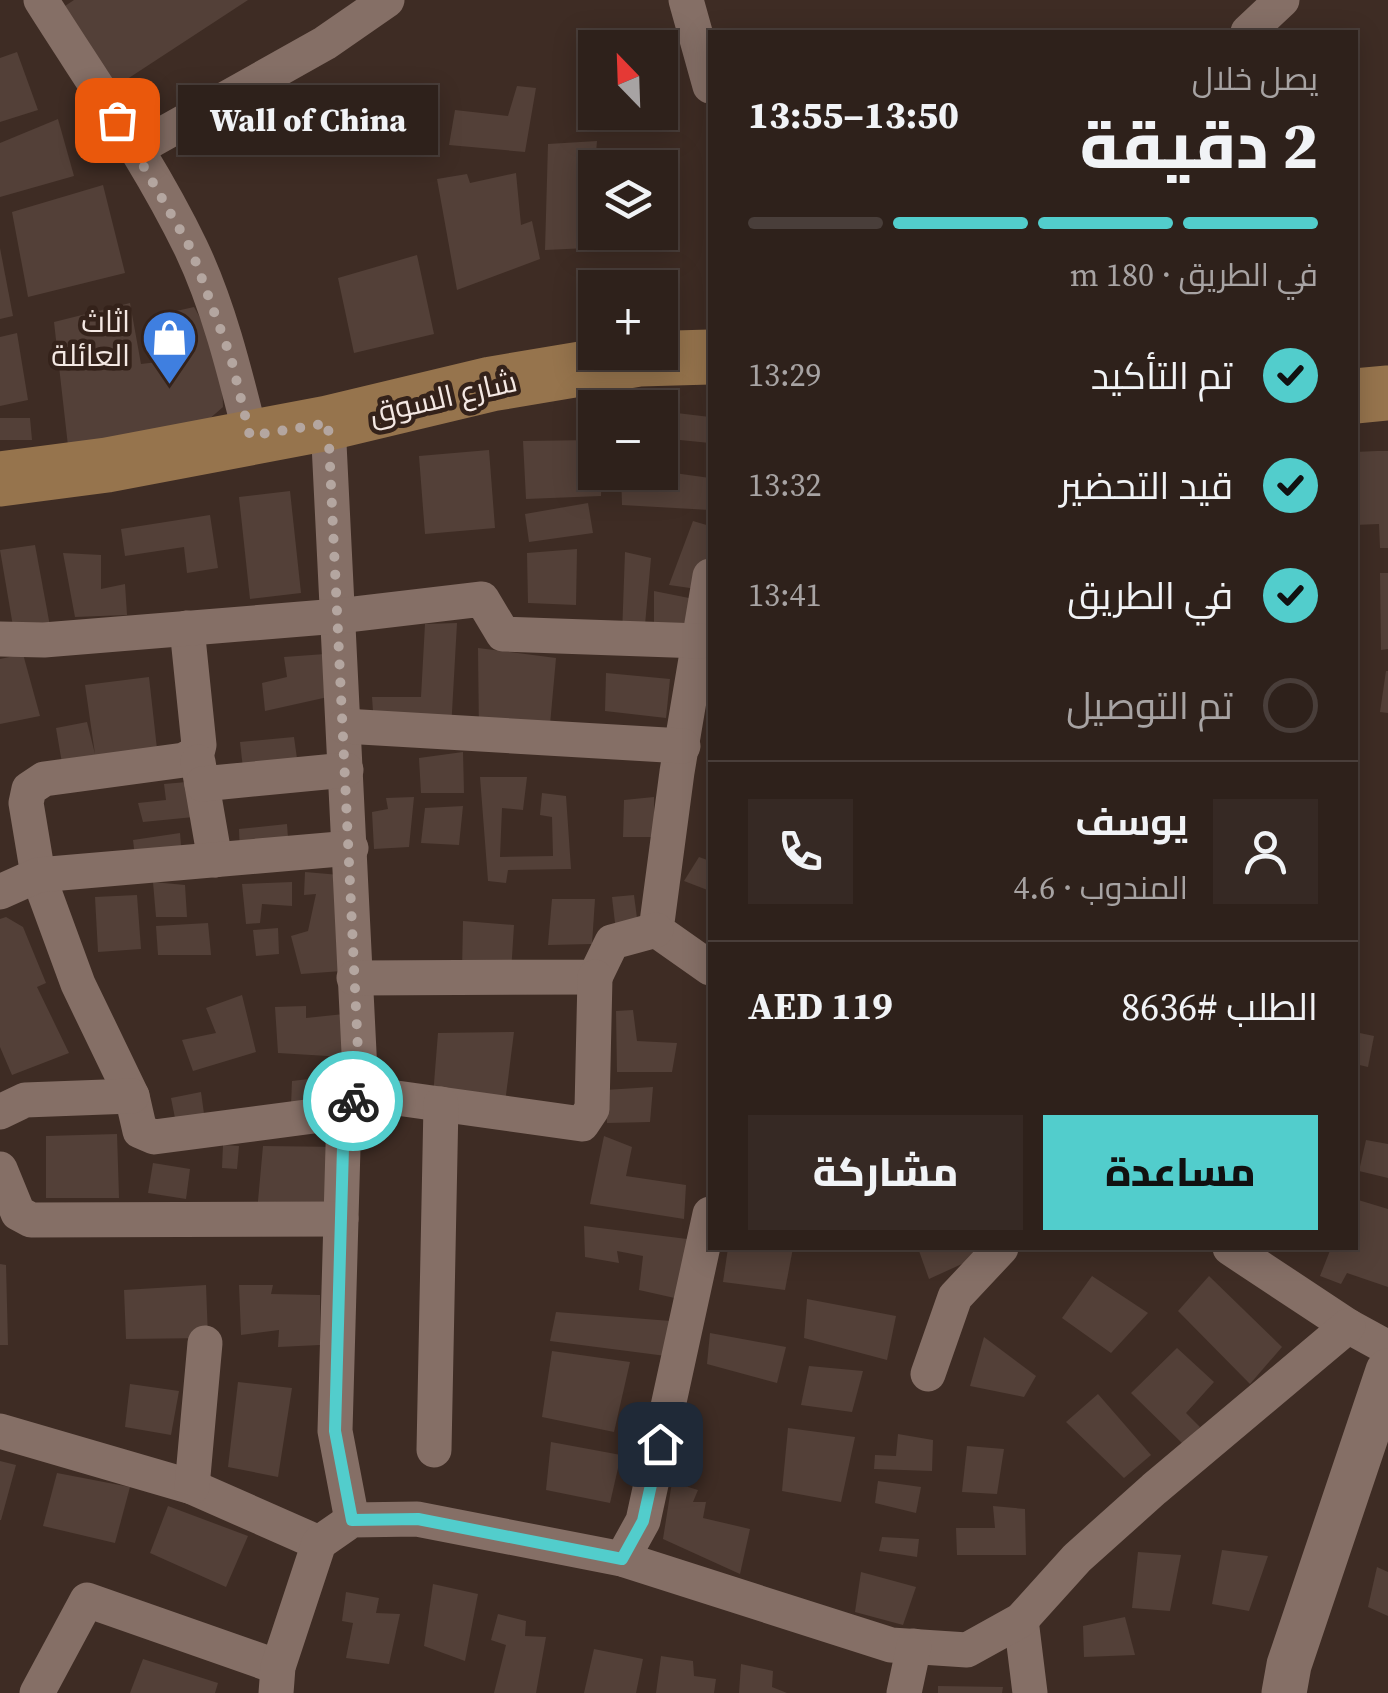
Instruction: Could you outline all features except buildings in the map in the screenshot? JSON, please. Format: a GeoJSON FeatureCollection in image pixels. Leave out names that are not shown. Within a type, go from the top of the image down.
{"type":"FeatureCollection","features":[{"type":"Feature","properties":{"kind":"main road","name":"شارع السوق"},"geometry":{"type":"LineString","coordinates":[[0,479],[107,465],[328,423],[491,384],[640,359],[708,356]]}},
{"type":"Feature","properties":{"kind":"main road"},"geometry":{"type":"LineString","coordinates":[[1358,396],[1388,392]]}},
{"type":"Feature","properties":{"kind":"street"},"geometry":{"type":"LineString","coordinates":[[41,0],[136,150],[191,249],[231,358],[250,436]]}},
{"type":"Feature","properties":{"kind":"street"},"geometry":{"type":"LineString","coordinates":[[136,150],[325,43],[387,0]]}},
{"type":"Feature","properties":{"kind":"street"},"geometry":{"type":"LineString","coordinates":[[686,0],[708,79]]}},
{"type":"Feature","properties":{"kind":"street"},"geometry":{"type":"LineString","coordinates":[[1250,30],[1282,0]]}},
{"type":"Feature","properties":{"kind":"street"},"geometry":{"type":"LineString","coordinates":[[328,423],[354,978],[352,1102],[341,1219],[335,1431],[352,1520]]}},
{"type":"Feature","properties":{"kind":"street"},"geometry":{"type":"LineString","coordinates":[[656,930],[708,590]]}},
{"type":"Feature","properties":{"kind":"street"},"geometry":{"type":"LineString","coordinates":[[0,639],[44,640],[338,616],[482,599],[502,634],[701,641]]}},
{"type":"Feature","properties":{"kind":"street"},"geometry":{"type":"LineString","coordinates":[[187,628],[200,745],[199,769],[215,860]]}},
{"type":"Feature","properties":{"kind":"street"},"geometry":{"type":"LineString","coordinates":[[344,726],[683,746]]}},
{"type":"Feature","properties":{"kind":"street"},"geometry":{"type":"LineString","coordinates":[[346,770],[199,769],[184,760],[44,779],[29,789],[26,804],[38,875],[78,984],[132,1096],[140,1130],[154,1137],[352,1102],[441,1104],[582,1124],[592,1109],[594,977],[612,942],[656,930]]}},
{"type":"Feature","properties":{"kind":"street"},"geometry":{"type":"LineString","coordinates":[[0,892],[38,875],[350,848]]}},
{"type":"Feature","properties":{"kind":"street"},"geometry":{"type":"LineString","coordinates":[[656,930],[708,967]]}},
{"type":"Feature","properties":{"kind":"street"},"geometry":{"type":"LineString","coordinates":[[354,978],[594,977]]}},
{"type":"Feature","properties":{"kind":"street"},"geometry":{"type":"LineString","coordinates":[[0,1112],[25,1100],[132,1096]]}},
{"type":"Feature","properties":{"kind":"street"},"geometry":{"type":"LineString","coordinates":[[434,1450],[441,1104]]}},
{"type":"Feature","properties":{"kind":"street"},"geometry":{"type":"LineString","coordinates":[[0,1169],[18,1213],[32,1220],[341,1219]]}},
{"type":"Feature","properties":{"kind":"street"},"geometry":{"type":"LineString","coordinates":[[622,1559],[643,1521],[708,1223]]}},
{"type":"Feature","properties":{"kind":"street"},"geometry":{"type":"LineString","coordinates":[[928,1374],[954,1297],[999,1250]]}},
{"type":"Feature","properties":{"kind":"street"},"geometry":{"type":"LineString","coordinates":[[1233,1250],[1388,1348]]}},
{"type":"Feature","properties":{"kind":"street"},"geometry":{"type":"LineString","coordinates":[[36,1693],[87,1600],[277,1680],[319,1543],[352,1520],[418,1519],[622,1559],[891,1644],[968,1650],[1021,1620],[1077,1558],[1154,1488],[1348,1326]]}},
{"type":"Feature","properties":{"kind":"street"},"geometry":{"type":"LineString","coordinates":[[192,1487],[205,1342]]}},
{"type":"Feature","properties":{"kind":"street"},"geometry":{"type":"LineString","coordinates":[[1284,1693],[1289,1665],[1388,1372]]}},
{"type":"Feature","properties":{"kind":"street"},"geometry":{"type":"LineString","coordinates":[[0,1430],[192,1487],[319,1543]]}},
{"type":"Feature","properties":{"kind":"street"},"geometry":{"type":"LineString","coordinates":[[1021,1620],[1030,1693]]}},
{"type":"Feature","properties":{"kind":"street"},"geometry":{"type":"LineString","coordinates":[[904,1693],[914,1646]]}},
{"type":"Feature","properties":{"kind":"way so far"},"geometry":{"type":"LineString","coordinates":[[117,120],[191,249],[231,358],[250,436],[328,423],[352,865],[360,1093],[353,1101]]}},
{"type":"Feature","properties":{"kind":"place","name":"Wall of China"},"geometry":{"type":"Point","coordinates":[117,120]}},
{"type":"Feature","properties":{"kind":"place","name":"اثاث العائلة"},"geometry":{"type":"Point","coordinates":[169,387]}},
{"type":"Feature","properties":{"kind":"route"},"geometry":{"type":"LineString","coordinates":[[353,1101],[344,1112],[335,1431],[352,1520],[418,1519],[622,1559],[643,1521],[660,1444]]}}]}
